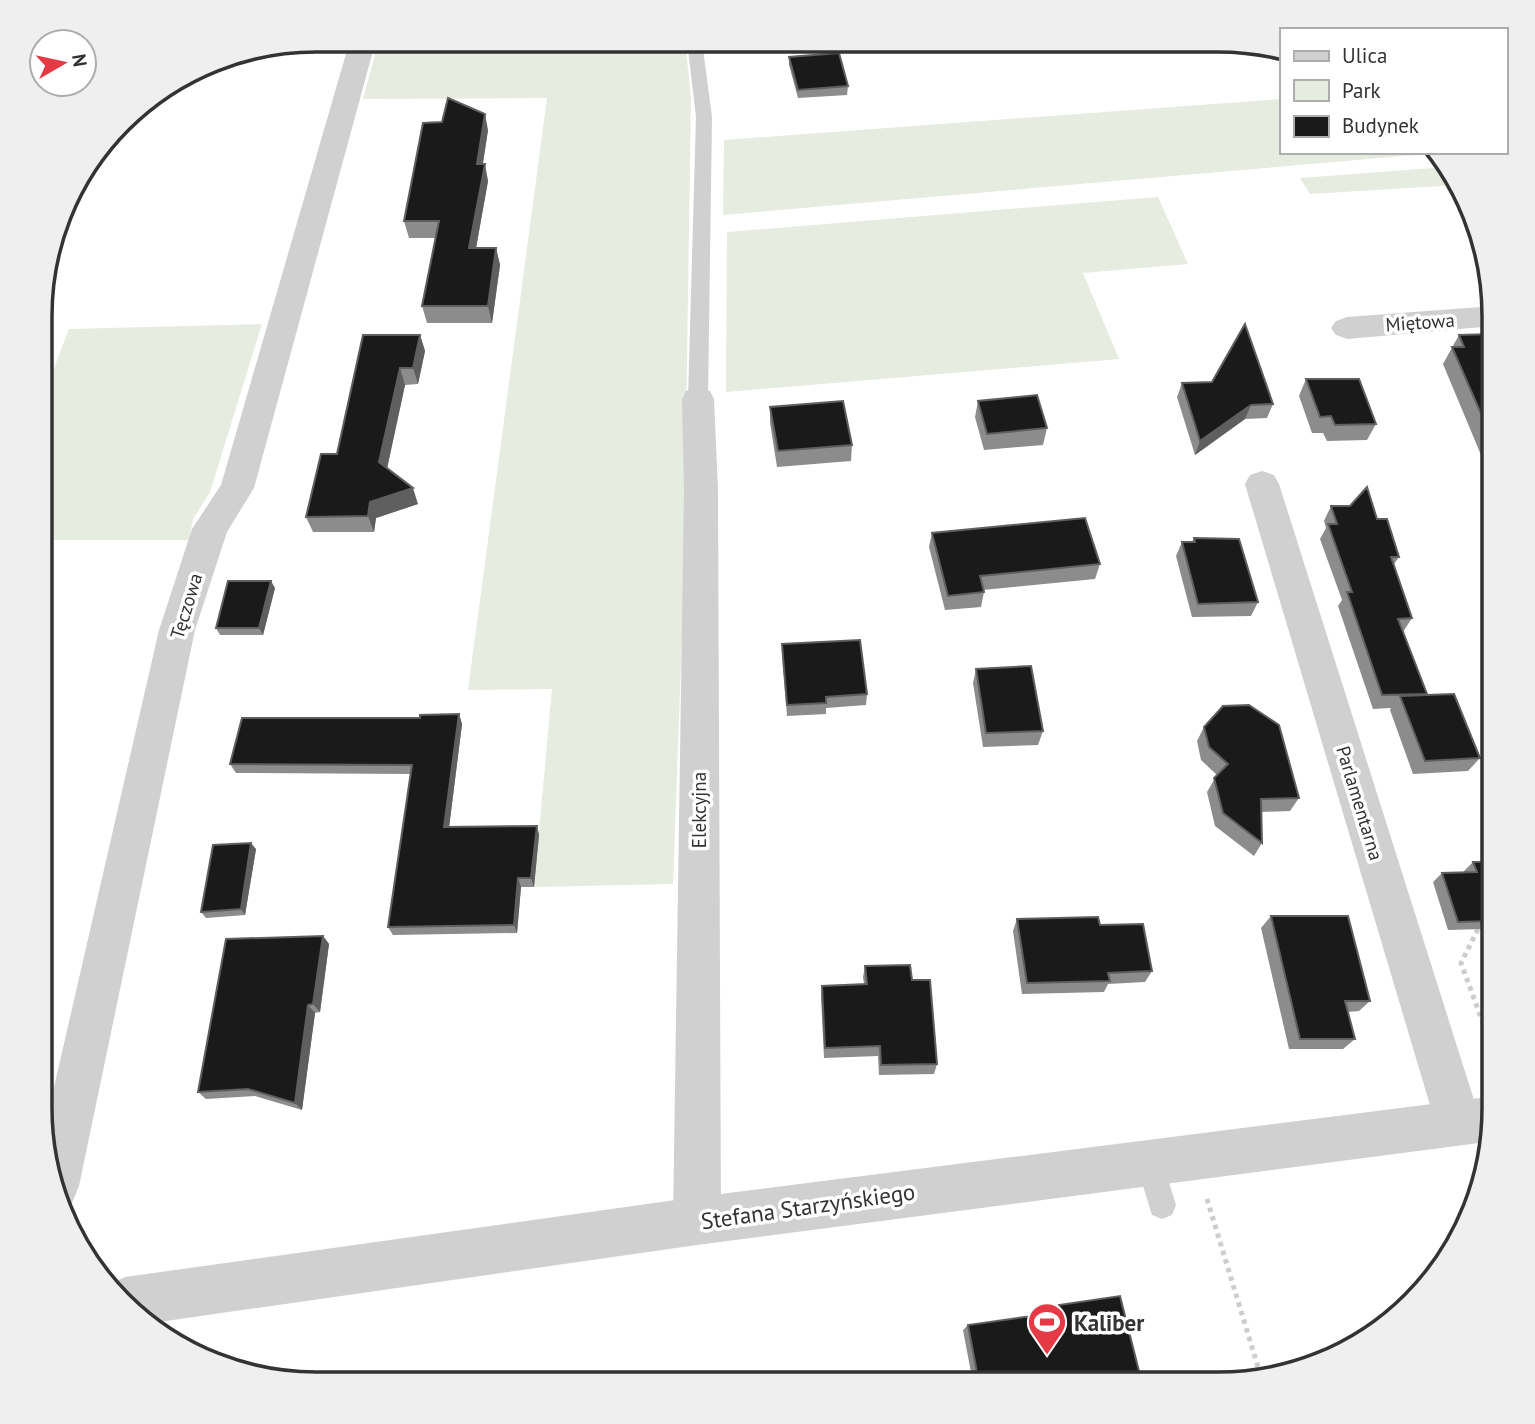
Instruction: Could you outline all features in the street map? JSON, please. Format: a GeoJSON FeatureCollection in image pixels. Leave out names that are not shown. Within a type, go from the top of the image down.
{"type":"FeatureCollection","features":[{"type":"Feature","properties":{"kind":"street","name":"Tęczowa"},"geometry":{"type":"LineString","coordinates":[[59,1166],[177,630],[210,529],[237,488],[360,52]]}},
{"type":"Feature","properties":{"kind":"street","name":"Miętowa"},"geometry":{"type":"LineString","coordinates":[[1347,328],[1482,317]]}},
{"type":"Feature","properties":{"kind":"street","name":"Elekcyjna"},"geometry":{"type":"LineString","coordinates":[[697,1221],[701,518],[698,399]]}},
{"type":"Feature","properties":{"kind":"street","name":"Parlamentarna"},"geometry":{"type":"LineString","coordinates":[[1262,484],[1476,1120]]}},
{"type":"Feature","properties":{"kind":"street","name":"Stefana Starzyńskiego"},"geometry":{"type":"LineString","coordinates":[[136,1300],[697,1221],[1476,1120]]}},
{"type":"Feature","properties":{"kind":"lane"},"geometry":{"type":"LineString","coordinates":[[696,52],[704,117],[698,399]]}},
{"type":"Feature","properties":{"kind":"lane"},"geometry":{"type":"LineString","coordinates":[[1162,1205],[1171,1158]]}},
{"type":"Feature","properties":{"kind":"path"},"geometry":{"type":"LineString","coordinates":[[1478,929],[1461,962],[1482,1020]]}},
{"type":"Feature","properties":{"kind":"path"},"geometry":{"type":"LineString","coordinates":[[1171,1158],[1257,1368]]}},
{"type":"Feature","properties":{"kind":"green space"},"geometry":{"type":"Polygon","coordinates":[[[376,52],[686,52],[691,98],[686,525],[673,884],[534,887],[552,689],[468,690],[547,98],[363,99],[376,52]]]}},
{"type":"Feature","properties":{"kind":"green space"},"geometry":{"type":"Polygon","coordinates":[[[1280,99],[1280,154],[1426,154],[723,215],[724,140],[1280,99]]]}},
{"type":"Feature","properties":{"kind":"green space"},"geometry":{"type":"Polygon","coordinates":[[[1436,168],[1448,186],[1310,194],[1300,178],[1436,168]]]}},
{"type":"Feature","properties":{"kind":"green space"},"geometry":{"type":"Polygon","coordinates":[[[1158,197],[1188,264],[1083,273],[1119,359],[726,392],[727,232],[1158,197]]]}},
{"type":"Feature","properties":{"kind":"green space"},"geometry":{"type":"Polygon","coordinates":[[[262,324],[210,492],[193,519],[189,540],[52,540],[52,373],[69,329],[262,324]]]}},
{"type":"Feature","properties":{"kind":"building"},"geometry":{"type":"Polygon","coordinates":[[[839,53],[848,86],[798,90],[789,57],[839,53]]]}},
{"type":"Feature","properties":{"kind":"building"},"geometry":{"type":"Polygon","coordinates":[[[448,98],[485,114],[477,164],[485,164],[469,248],[496,248],[488,306],[422,306],[439,221],[404,221],[423,123],[442,122],[448,98]]]}},
{"type":"Feature","properties":{"kind":"building"},"geometry":{"type":"Polygon","coordinates":[[[1245,324],[1273,404],[1251,405],[1200,441],[1182,383],[1212,382],[1245,324]]]}},
{"type":"Feature","properties":{"kind":"building"},"geometry":{"type":"Polygon","coordinates":[[[1482,334],[1482,416],[1452,347],[1464,347],[1459,335],[1482,334]]]}},
{"type":"Feature","properties":{"kind":"building"},"geometry":{"type":"Polygon","coordinates":[[[363,335],[420,335],[413,368],[400,368],[379,462],[413,488],[370,502],[368,516],[306,517],[321,454],[337,454],[363,335]]]}},
{"type":"Feature","properties":{"kind":"building"},"geometry":{"type":"Polygon","coordinates":[[[1306,379],[1359,379],[1376,424],[1335,425],[1331,416],[1320,417],[1306,379]]]}},
{"type":"Feature","properties":{"kind":"building"},"geometry":{"type":"Polygon","coordinates":[[[1037,395],[1047,428],[987,434],[978,401],[1037,395]]]}},
{"type":"Feature","properties":{"kind":"building"},"geometry":{"type":"Polygon","coordinates":[[[843,401],[852,445],[778,451],[770,407],[843,401]]]}},
{"type":"Feature","properties":{"kind":"building"},"geometry":{"type":"Polygon","coordinates":[[[1367,487],[1377,519],[1387,519],[1399,557],[1391,557],[1412,618],[1398,619],[1427,694],[1382,695],[1347,592],[1352,592],[1328,524],[1337,524],[1331,506],[1350,506],[1367,487]]]}},
{"type":"Feature","properties":{"kind":"building"},"geometry":{"type":"Polygon","coordinates":[[[1085,518],[1100,564],[980,576],[984,592],[948,596],[932,533],[1085,518]]]}},
{"type":"Feature","properties":{"kind":"building"},"geometry":{"type":"Polygon","coordinates":[[[1194,538],[1239,539],[1258,602],[1198,604],[1182,542],[1195,542],[1194,538]]]}},
{"type":"Feature","properties":{"kind":"building"},"geometry":{"type":"Polygon","coordinates":[[[228,581],[271,581],[259,628],[216,628],[228,581]]]}},
{"type":"Feature","properties":{"kind":"building"},"geometry":{"type":"Polygon","coordinates":[[[860,640],[867,694],[826,697],[826,703],[787,705],[782,644],[860,640]]]}},
{"type":"Feature","properties":{"kind":"building"},"geometry":{"type":"Polygon","coordinates":[[[1031,666],[1043,731],[986,733],[976,669],[1031,666]]]}},
{"type":"Feature","properties":{"kind":"building"},"geometry":{"type":"Polygon","coordinates":[[[1454,694],[1480,758],[1425,761],[1400,696],[1454,694]]]}},
{"type":"Feature","properties":{"kind":"building"},"geometry":{"type":"Polygon","coordinates":[[[1249,705],[1279,725],[1299,798],[1261,799],[1262,843],[1223,813],[1214,778],[1228,764],[1209,747],[1204,727],[1223,706],[1249,705]]]}},
{"type":"Feature","properties":{"kind":"building"},"geometry":{"type":"Polygon","coordinates":[[[459,714],[444,827],[537,826],[531,878],[518,878],[514,925],[388,927],[412,765],[230,764],[242,718],[420,718],[420,715],[459,714]]]}},
{"type":"Feature","properties":{"kind":"building"},"geometry":{"type":"Polygon","coordinates":[[[251,843],[241,909],[201,912],[213,845],[251,843]]]}},
{"type":"Feature","properties":{"kind":"building"},"geometry":{"type":"Polygon","coordinates":[[[1473,862],[1482,862],[1482,921],[1458,922],[1442,873],[1477,872],[1473,862]]]}},
{"type":"Feature","properties":{"kind":"building"},"geometry":{"type":"Polygon","coordinates":[[[1271,916],[1348,916],[1370,1001],[1345,1001],[1355,1039],[1300,1039],[1271,916]]]}},
{"type":"Feature","properties":{"kind":"building"},"geometry":{"type":"Polygon","coordinates":[[[1098,917],[1100,925],[1143,924],[1152,971],[1108,973],[1110,981],[1027,983],[1017,919],[1098,917]]]}},
{"type":"Feature","properties":{"kind":"building"},"geometry":{"type":"Polygon","coordinates":[[[323,936],[313,1004],[308,1005],[295,1103],[248,1089],[198,1092],[226,939],[323,936]]]}},
{"type":"Feature","properties":{"kind":"building"},"geometry":{"type":"Polygon","coordinates":[[[910,965],[912,980],[930,980],[937,1064],[881,1065],[880,1046],[825,1048],[822,986],[867,984],[865,966],[910,965]]]}},
{"type":"Feature","properties":{"kind":"building","name":"Kaliber"},"geometry":{"type":"Polygon","coordinates":[[[1120,1296],[1139,1372],[977,1372],[968,1325],[1061,1312],[1059,1305],[1120,1296]]]}},
{"type":"Feature","properties":{"kind":"place","name":"Kaliber"},"geometry":{"type":"Point","coordinates":[1047,1356]}}]}
